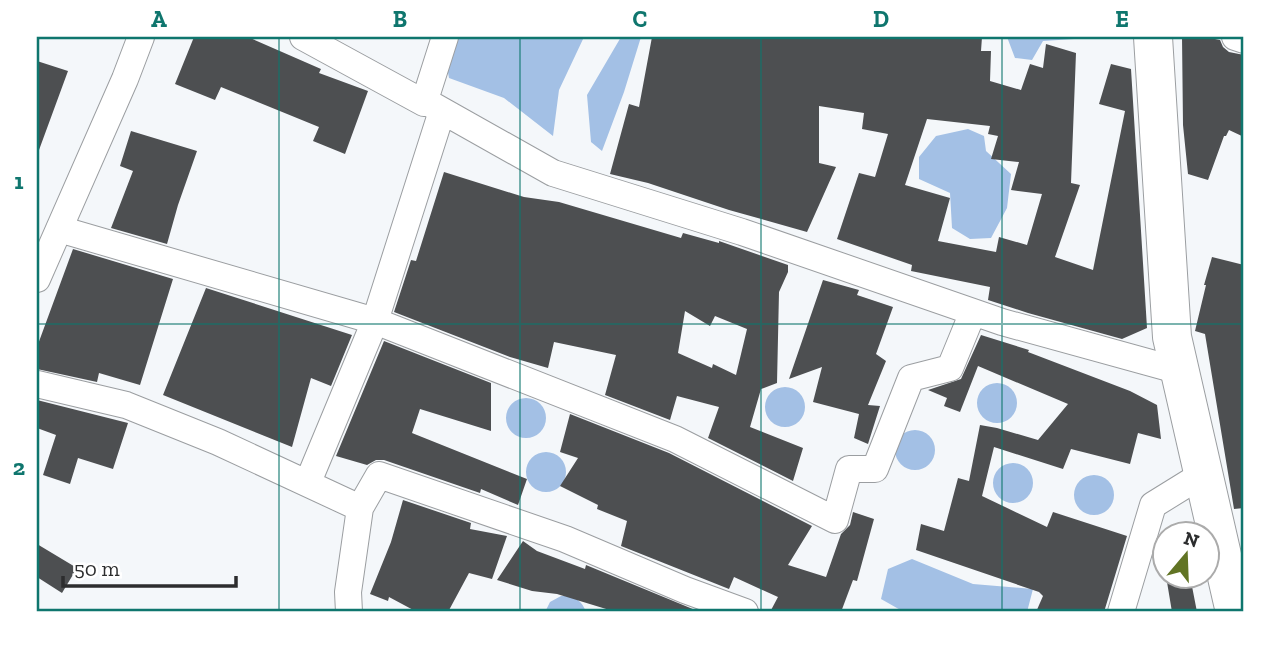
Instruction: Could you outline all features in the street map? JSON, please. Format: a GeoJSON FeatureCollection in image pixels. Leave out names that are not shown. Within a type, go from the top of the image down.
{"type":"FeatureCollection","features":[{"type":"Feature","properties":{"kind":"street"},"geometry":{"type":"LineString","coordinates":[[37,278],[141,37]]}},
{"type":"Feature","properties":{"kind":"street"},"geometry":{"type":"LineString","coordinates":[[303,37],[553,173],[742,232],[973,312],[1180,371]]}},
{"type":"Feature","properties":{"kind":"street"},"geometry":{"type":"LineString","coordinates":[[308,482],[375,321],[434,106],[445,37]]}},
{"type":"Feature","properties":{"kind":"street"},"geometry":{"type":"LineString","coordinates":[[1153,37],[1172,337],[1234,564],[1236,612]]}},
{"type":"Feature","properties":{"kind":"street"},"geometry":{"type":"LineString","coordinates":[[1235,37],[1244,40]]}},
{"type":"Feature","properties":{"kind":"street"},"geometry":{"type":"LineString","coordinates":[[59,229],[375,321],[675,439],[835,520],[849,469],[874,469],[911,378],[950,368],[973,312]]}},
{"type":"Feature","properties":{"kind":"street"},"geometry":{"type":"LineString","coordinates":[[37,384],[126,405],[218,442],[360,508]]}},
{"type":"Feature","properties":{"kind":"street"},"geometry":{"type":"LineString","coordinates":[[349,612],[348,592],[360,508],[379,475],[565,539],[685,590],[745,612]]}},
{"type":"Feature","properties":{"kind":"street"},"geometry":{"type":"LineString","coordinates":[[1121,612],[1153,506],[1195,479]]}},
{"type":"Feature","properties":{"kind":"shaded area"},"geometry":{"type":"Polygon","coordinates":[[[452,37],[584,37],[559,90],[553,136],[504,98],[449,78],[443,45],[452,37]]]}},
{"type":"Feature","properties":{"kind":"shaded area"},"geometry":{"type":"Polygon","coordinates":[[[621,37],[641,37],[602,151],[591,142],[587,95],[621,37]]]}},
{"type":"Feature","properties":{"kind":"shaded area"},"geometry":{"type":"Polygon","coordinates":[[[1007,37],[1074,39],[1043,41],[1032,60],[1015,58],[1007,37]]]}},
{"type":"Feature","properties":{"kind":"shaded area"},"geometry":{"type":"Polygon","coordinates":[[[968,129],[984,136],[986,151],[1011,174],[1007,208],[991,238],[970,239],[952,228],[950,193],[919,179],[919,157],[936,136],[968,129]]]}},
{"type":"Feature","properties":{"kind":"shaded area"},"geometry":{"type":"Polygon","coordinates":[[[997,383],[1005,384],[1011,389],[1016,395],[1016,411],[1011,417],[1005,422],[997,423],[989,422],[983,417],[978,411],[977,403],[978,395],[983,389],[989,384],[997,383]]]}},
{"type":"Feature","properties":{"kind":"shaded area"},"geometry":{"type":"Polygon","coordinates":[[[785,387],[793,388],[799,393],[804,399],[804,415],[799,421],[793,426],[785,427],[777,426],[771,421],[766,415],[765,407],[766,399],[771,393],[777,388],[785,387]]]}},
{"type":"Feature","properties":{"kind":"shaded area"},"geometry":{"type":"Polygon","coordinates":[[[526,398],[534,399],[540,404],[545,410],[545,426],[540,432],[534,437],[526,438],[518,437],[512,432],[507,426],[506,418],[507,410],[512,404],[518,399],[526,398]]]}},
{"type":"Feature","properties":{"kind":"shaded area"},"geometry":{"type":"Polygon","coordinates":[[[915,430],[923,431],[929,436],[934,442],[934,458],[929,464],[923,469],[915,470],[907,469],[901,464],[896,458],[895,450],[896,442],[901,436],[907,431],[915,430]]]}},
{"type":"Feature","properties":{"kind":"shaded area"},"geometry":{"type":"Polygon","coordinates":[[[546,452],[554,453],[560,458],[565,464],[565,480],[560,486],[554,491],[546,492],[538,491],[532,486],[527,480],[526,472],[527,464],[532,458],[538,453],[546,452]]]}},
{"type":"Feature","properties":{"kind":"shaded area"},"geometry":{"type":"Polygon","coordinates":[[[1013,463],[1021,464],[1027,469],[1032,475],[1032,491],[1027,497],[1021,502],[1013,503],[1005,502],[999,497],[994,491],[993,483],[994,475],[999,469],[1005,464],[1013,463]]]}},
{"type":"Feature","properties":{"kind":"shaded area"},"geometry":{"type":"Polygon","coordinates":[[[1094,475],[1102,476],[1108,481],[1113,487],[1113,503],[1108,509],[1102,514],[1094,515],[1086,514],[1080,509],[1075,503],[1074,495],[1075,487],[1080,481],[1086,476],[1094,475]]]}},
{"type":"Feature","properties":{"kind":"shaded area"},"geometry":{"type":"Polygon","coordinates":[[[912,559],[973,584],[1033,589],[1027,612],[904,612],[881,599],[888,569],[912,559]]]}},
{"type":"Feature","properties":{"kind":"shaded area"},"geometry":{"type":"Polygon","coordinates":[[[561,596],[577,599],[586,612],[545,612],[550,602],[561,596]]]}},
{"type":"Feature","properties":{"kind":"building"},"geometry":{"type":"Polygon","coordinates":[[[194,37],[248,37],[321,69],[319,73],[368,91],[345,154],[313,141],[319,127],[221,87],[215,100],[175,84],[194,37]]]}},
{"type":"Feature","properties":{"kind":"building"},"geometry":{"type":"Polygon","coordinates":[[[652,37],[982,37],[981,51],[991,51],[990,81],[1021,90],[1030,64],[1043,68],[1046,44],[1076,53],[1071,183],[1080,185],[1055,257],[1093,270],[1125,111],[1099,104],[1111,64],[1131,69],[1147,328],[1122,339],[1028,313],[988,300],[990,287],[911,271],[912,265],[837,239],[859,173],[875,177],[888,134],[862,129],[864,113],[819,106],[819,163],[836,167],[807,232],[610,174],[629,104],[639,107],[652,37]],[[927,119],[905,185],[950,198],[938,241],[996,252],[999,237],[1027,245],[1042,194],[1011,190],[1019,162],[991,159],[998,136],[988,134],[990,126],[927,119]]]}},
{"type":"Feature","properties":{"kind":"building"},"geometry":{"type":"Polygon","coordinates":[[[1182,37],[1220,40],[1229,52],[1244,55],[1244,137],[1229,130],[1224,136],[1208,180],[1188,174],[1183,125],[1182,37]]]}},
{"type":"Feature","properties":{"kind":"building"},"geometry":{"type":"Polygon","coordinates":[[[37,61],[68,71],[39,150],[37,150],[37,61]]]}},
{"type":"Feature","properties":{"kind":"building"},"geometry":{"type":"Polygon","coordinates":[[[131,131],[197,151],[167,244],[111,228],[133,171],[120,166],[131,131]]]}},
{"type":"Feature","properties":{"kind":"building"},"geometry":{"type":"Polygon","coordinates":[[[444,172],[524,197],[559,202],[681,238],[683,233],[719,241],[788,265],[788,272],[779,292],[777,383],[761,389],[750,427],[803,448],[793,481],[708,438],[719,407],[677,396],[670,420],[605,395],[616,355],[554,342],[548,368],[510,357],[394,312],[411,260],[416,261],[444,172]],[[685,311],[678,353],[712,368],[713,364],[736,375],[747,329],[715,316],[710,326],[685,311]]]}},
{"type":"Feature","properties":{"kind":"building"},"geometry":{"type":"Polygon","coordinates":[[[73,249],[173,279],[140,385],[99,373],[97,382],[37,369],[37,347],[73,249]]]}},
{"type":"Feature","properties":{"kind":"building"},"geometry":{"type":"Polygon","coordinates":[[[1212,257],[1244,265],[1244,508],[1234,509],[1205,334],[1195,331],[1212,257]]]}},
{"type":"Feature","properties":{"kind":"building"},"geometry":{"type":"Polygon","coordinates":[[[823,280],[859,290],[857,295],[893,307],[876,354],[886,361],[868,405],[880,406],[868,444],[854,438],[859,414],[813,402],[822,367],[789,379],[823,280]]]}},
{"type":"Feature","properties":{"kind":"building"},"geometry":{"type":"Polygon","coordinates":[[[206,288],[352,335],[331,386],[311,378],[292,447],[163,395],[206,288]]]}},
{"type":"Feature","properties":{"kind":"building"},"geometry":{"type":"Polygon","coordinates":[[[981,335],[1029,350],[1028,352],[1130,391],[1157,405],[1161,439],[1138,433],[1130,464],[1071,449],[1063,469],[994,447],[982,496],[1047,527],[1053,512],[1127,536],[1104,612],[1036,612],[1043,596],[1039,592],[916,550],[921,524],[944,531],[958,478],[969,481],[980,425],[1038,440],[1068,404],[978,366],[960,412],[944,406],[947,398],[928,390],[961,379],[981,335]]]}},
{"type":"Feature","properties":{"kind":"building"},"geometry":{"type":"Polygon","coordinates":[[[384,341],[491,383],[491,431],[420,409],[412,433],[527,479],[518,505],[481,489],[480,493],[384,460],[376,460],[367,465],[336,456],[384,341]]]}},
{"type":"Feature","properties":{"kind":"building"},"geometry":{"type":"Polygon","coordinates":[[[37,400],[128,423],[113,469],[78,458],[70,484],[43,475],[56,435],[37,428],[37,400]]]}},
{"type":"Feature","properties":{"kind":"building"},"geometry":{"type":"Polygon","coordinates":[[[570,414],[669,453],[812,526],[788,565],[826,577],[841,534],[850,525],[853,512],[874,519],[857,581],[853,580],[841,612],[770,612],[778,597],[734,577],[729,589],[621,546],[627,521],[597,509],[598,505],[560,486],[578,458],[560,452],[570,414]]]}},
{"type":"Feature","properties":{"kind":"building"},"geometry":{"type":"Polygon","coordinates":[[[403,500],[471,523],[470,529],[507,536],[492,579],[469,573],[448,612],[417,612],[389,597],[388,601],[370,594],[391,542],[403,500]]]}},
{"type":"Feature","properties":{"kind":"building"},"geometry":{"type":"Polygon","coordinates":[[[523,541],[537,551],[585,569],[586,565],[700,612],[616,612],[497,580],[523,541]]]}},
{"type":"Feature","properties":{"kind":"building"},"geometry":{"type":"Polygon","coordinates":[[[37,544],[77,568],[62,593],[37,577],[37,544]]]}},
{"type":"Feature","properties":{"kind":"building"},"geometry":{"type":"Polygon","coordinates":[[[1168,590],[1193,590],[1197,612],[1172,612],[1168,590]]]}}]}
